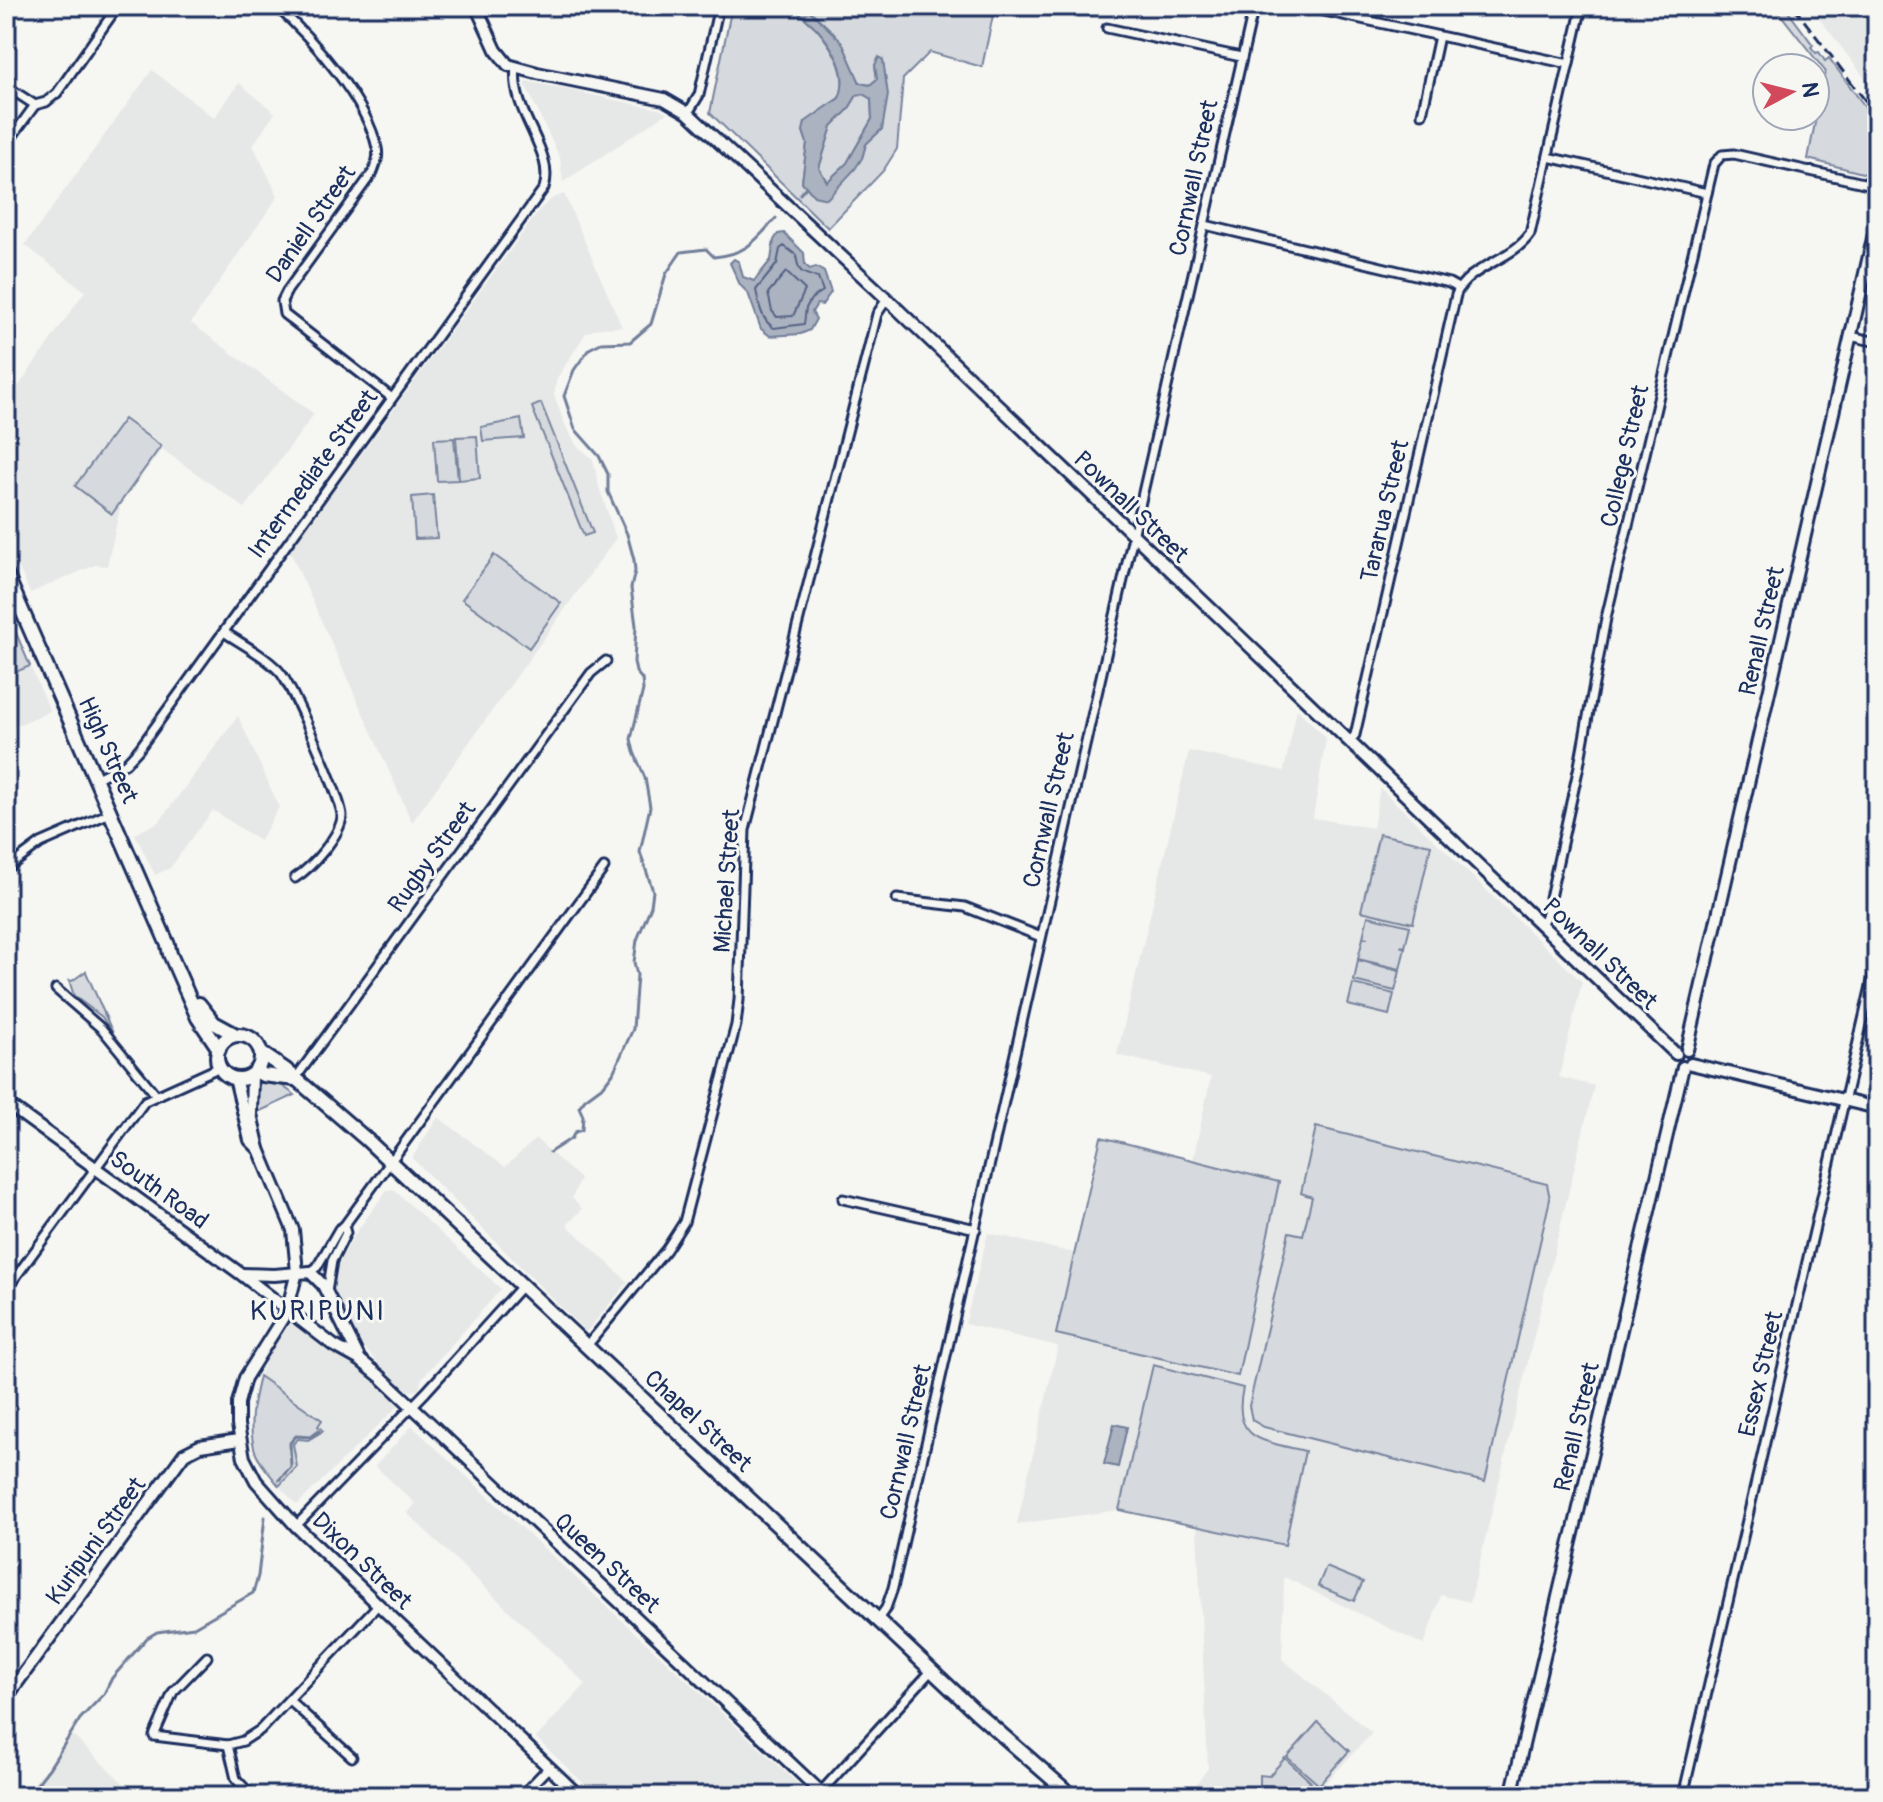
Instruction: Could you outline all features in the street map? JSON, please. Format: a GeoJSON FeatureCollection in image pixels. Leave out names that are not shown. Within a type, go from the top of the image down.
{"type":"FeatureCollection","features":[{"type":"Feature","properties":{"kind":"highway","name":"High Street"},"geometry":{"type":"LineString","coordinates":[[6,574],[112,812],[198,1018],[219,1049]]}},
{"type":"Feature","properties":{"kind":"highway","name":"High Street"},"geometry":{"type":"LineString","coordinates":[[168,945],[176,952],[197,1001],[207,1015],[214,1023],[236,1035]]}},
{"type":"Feature","properties":{"kind":"highway"},"geometry":{"type":"LineString","coordinates":[[254,1073],[261,1063],[261,1053],[251,1038],[236,1035],[227,1038],[219,1049],[220,1067],[235,1078],[254,1073],[295,1079]]}},
{"type":"Feature","properties":{"kind":"highway","name":"Chapel Street"},"geometry":{"type":"LineString","coordinates":[[261,1053],[286,1070],[390,1163],[932,1670],[1072,1796]]}},
{"type":"Feature","properties":{"kind":"street"},"geometry":{"type":"LineString","coordinates":[[6,86],[35,105],[53,98],[118,6]]}},
{"type":"Feature","properties":{"kind":"street","name":"Daniell Street"},"geometry":{"type":"LineString","coordinates":[[276,6],[347,86],[377,147],[378,160],[373,172],[287,291],[282,301],[284,314],[392,398]]}},
{"type":"Feature","properties":{"kind":"street"},"geometry":{"type":"LineString","coordinates":[[476,6],[496,50],[508,65],[516,68]]}},
{"type":"Feature","properties":{"kind":"street"},"geometry":{"type":"LineString","coordinates":[[688,113],[699,95],[719,6]]}},
{"type":"Feature","properties":{"kind":"street","name":"Cornwall Street"},"geometry":{"type":"LineString","coordinates":[[878,1619],[886,1608],[893,1588],[1254,6]]}},
{"type":"Feature","properties":{"kind":"street"},"geometry":{"type":"LineString","coordinates":[[1301,6],[1569,64]]}},
{"type":"Feature","properties":{"kind":"street"},"geometry":{"type":"LineString","coordinates":[[1205,225],[1449,283],[1458,288],[1525,242],[1533,224],[1582,6]]}},
{"type":"Feature","properties":{"kind":"street"},"geometry":{"type":"LineString","coordinates":[[1107,28],[1241,57]]}},
{"type":"Feature","properties":{"kind":"street"},"geometry":{"type":"LineString","coordinates":[[1422,114],[1439,36]]}},
{"type":"Feature","properties":{"kind":"street","name":"Intermediate Street"},"geometry":{"type":"LineString","coordinates":[[97,778],[132,758],[539,196],[547,179],[545,161],[513,85],[516,68]]}},
{"type":"Feature","properties":{"kind":"street","name":"Pownall Street"},"geometry":{"type":"LineString","coordinates":[[516,68],[656,97],[674,103],[688,113],[1541,924],[1682,1052]]}},
{"type":"Feature","properties":{"kind":"street"},"geometry":{"type":"LineString","coordinates":[[6,145],[35,105]]}},
{"type":"Feature","properties":{"kind":"street","name":"College Street"},"geometry":{"type":"LineString","coordinates":[[1541,924],[1546,916],[1579,766],[1606,618],[1714,164],[1727,154],[1877,186]]}},
{"type":"Feature","properties":{"kind":"street"},"geometry":{"type":"LineString","coordinates":[[1548,157],[1707,193]]}},
{"type":"Feature","properties":{"kind":"street","name":"Renall Street"},"geometry":{"type":"LineString","coordinates":[[1682,1052],[1877,221]]}},
{"type":"Feature","properties":{"kind":"street","name":"Tararua Street"},"geometry":{"type":"LineString","coordinates":[[1349,742],[1355,735],[1458,288]]}},
{"type":"Feature","properties":{"kind":"street","name":"Michael Street"},"geometry":{"type":"LineString","coordinates":[[586,1347],[666,1250],[684,1222],[736,1025],[745,830],[877,314],[887,299]]}},
{"type":"Feature","properties":{"kind":"street"},"geometry":{"type":"LineString","coordinates":[[1850,336],[1877,342]]}},
{"type":"Feature","properties":{"kind":"street"},"geometry":{"type":"LineString","coordinates":[[224,632],[269,663],[286,681],[341,806],[339,829],[311,866],[295,878]]}},
{"type":"Feature","properties":{"kind":"street","name":"Rugby Street"},"geometry":{"type":"LineString","coordinates":[[295,1079],[582,685],[606,661]]}},
{"type":"Feature","properties":{"kind":"street"},"geometry":{"type":"LineString","coordinates":[[6,869],[41,843],[112,812]]}},
{"type":"Feature","properties":{"kind":"street"},"geometry":{"type":"LineString","coordinates":[[241,1274],[310,1272],[317,1267],[339,1229],[604,868]]}},
{"type":"Feature","properties":{"kind":"street"},"geometry":{"type":"LineString","coordinates":[[897,899],[965,907],[1041,937]]}},
{"type":"Feature","properties":{"kind":"street","name":"Essex Street"},"geometry":{"type":"LineString","coordinates":[[1683,1796],[1877,960]]}},
{"type":"Feature","properties":{"kind":"street"},"geometry":{"type":"LineString","coordinates":[[56,989],[102,1029],[156,1095]]}},
{"type":"Feature","properties":{"kind":"street"},"geometry":{"type":"LineString","coordinates":[[1682,1052],[1693,1056],[1687,1066],[1877,1108]]}},
{"type":"Feature","properties":{"kind":"street","name":"Renall Street"},"geometry":{"type":"LineString","coordinates":[[1511,1796],[1687,1066]]}},
{"type":"Feature","properties":{"kind":"street"},"geometry":{"type":"LineString","coordinates":[[6,1290],[141,1105],[156,1095],[220,1067]]}},
{"type":"Feature","properties":{"kind":"street"},"geometry":{"type":"LineString","coordinates":[[254,1073],[251,1114],[259,1149],[293,1230],[297,1272],[287,1311]]}},
{"type":"Feature","properties":{"kind":"street"},"geometry":{"type":"LineString","coordinates":[[235,1078],[250,1140],[259,1149]]}},
{"type":"Feature","properties":{"kind":"street","name":"South Road"},"geometry":{"type":"LineString","coordinates":[[6,1103],[287,1311]]}},
{"type":"Feature","properties":{"kind":"street"},"geometry":{"type":"LineString","coordinates":[[843,1199],[976,1229]]}},
{"type":"Feature","properties":{"kind":"street"},"geometry":{"type":"LineString","coordinates":[[327,1296],[330,1270],[346,1233],[344,1226]]}},
{"type":"Feature","properties":{"kind":"street","name":"Queen Street"},"geometry":{"type":"LineString","coordinates":[[310,1272],[323,1285],[360,1360]]}},
{"type":"Feature","properties":{"kind":"street"},"geometry":{"type":"LineString","coordinates":[[296,1526],[522,1286]]}},
{"type":"Feature","properties":{"kind":"street","name":"Queen Street"},"geometry":{"type":"LineString","coordinates":[[287,1311],[333,1345],[360,1360],[412,1406],[821,1795]]}},
{"type":"Feature","properties":{"kind":"street","name":"Dixon Street"},"geometry":{"type":"LineString","coordinates":[[287,1311],[254,1359],[245,1378],[237,1413],[239,1440],[256,1481],[296,1526],[579,1796]]}},
{"type":"Feature","properties":{"kind":"street","name":"Kuripuni Street"},"geometry":{"type":"LineString","coordinates":[[6,1698],[184,1454],[200,1446],[239,1440]]}},
{"type":"Feature","properties":{"kind":"street"},"geometry":{"type":"LineString","coordinates":[[207,1657],[173,1692],[154,1736],[228,1745],[243,1741],[260,1730],[378,1605]]}},
{"type":"Feature","properties":{"kind":"street"},"geometry":{"type":"LineString","coordinates":[[821,1795],[932,1670]]}},
{"type":"Feature","properties":{"kind":"street"},"geometry":{"type":"LineString","coordinates":[[289,1700],[352,1757]]}},
{"type":"Feature","properties":{"kind":"street"},"geometry":{"type":"LineString","coordinates":[[228,1745],[236,1779],[252,1796]]}},
{"type":"Feature","properties":{"kind":"street"},"geometry":{"type":"LineString","coordinates":[[521,1796],[549,1767]]}},
{"type":"Feature","properties":{"kind":"shaded area"},"geometry":{"type":"Polygon","coordinates":[[[732,6],[795,6],[823,36],[838,62],[842,80],[839,98],[821,110],[803,131],[807,143],[802,182],[814,195],[862,158],[866,144],[882,129],[887,95],[883,60],[875,65],[877,79],[870,85],[860,83],[834,33],[805,6],[995,6],[982,67],[930,52],[903,79],[897,149],[883,171],[828,228],[710,113],[732,6]]]}},
{"type":"Feature","properties":{"kind":"shaded area"},"geometry":{"type":"Polygon","coordinates":[[[1774,6],[1784,6],[1813,45],[1811,47],[1815,52],[1810,52],[1774,6]]]}},
{"type":"Feature","properties":{"kind":"shaded area"},"geometry":{"type":"Polygon","coordinates":[[[1810,6],[1858,6],[1877,11],[1877,94],[1810,6]]]}},
{"type":"Feature","properties":{"kind":"shaded area"},"geometry":{"type":"Polygon","coordinates":[[[1831,61],[1877,123],[1877,174],[1870,175],[1808,159],[1813,132],[1831,132],[1831,61]]]}},
{"type":"Feature","properties":{"kind":"shaded area"},"geometry":{"type":"Polygon","coordinates":[[[152,70],[214,118],[239,83],[275,113],[253,145],[278,196],[191,323],[314,414],[245,508],[162,449],[121,504],[107,566],[95,565],[30,593],[6,538],[6,404],[85,291],[25,245],[152,70]]]}},
{"type":"Feature","properties":{"kind":"shaded area"},"geometry":{"type":"Polygon","coordinates":[[[526,81],[667,113],[563,182],[560,158],[526,81]]]}},
{"type":"Feature","properties":{"kind":"shaded area"},"geometry":{"type":"Polygon","coordinates":[[[863,94],[871,99],[872,119],[847,163],[827,182],[819,168],[832,126],[848,110],[857,95],[863,94]]]}},
{"type":"Feature","properties":{"kind":"shaded area"},"geometry":{"type":"Polygon","coordinates":[[[564,194],[622,327],[598,328],[586,333],[557,378],[554,395],[577,446],[593,459],[616,538],[412,822],[290,551],[541,208],[564,194]]]}},
{"type":"Feature","properties":{"kind":"shaded area"},"geometry":{"type":"Polygon","coordinates":[[[541,403],[593,533],[584,536],[532,407],[541,403]]]}},
{"type":"Feature","properties":{"kind":"shaded area"},"geometry":{"type":"Polygon","coordinates":[[[124,419],[161,446],[112,514],[75,486],[124,419]]]}},
{"type":"Feature","properties":{"kind":"shaded area"},"geometry":{"type":"Polygon","coordinates":[[[521,419],[524,438],[483,441],[481,427],[521,419]]]}},
{"type":"Feature","properties":{"kind":"shaded area"},"geometry":{"type":"Polygon","coordinates":[[[477,436],[480,478],[459,480],[456,437],[477,436]]]}},
{"type":"Feature","properties":{"kind":"shaded area"},"geometry":{"type":"Polygon","coordinates":[[[454,438],[458,480],[437,481],[434,439],[454,438]]]}},
{"type":"Feature","properties":{"kind":"shaded area"},"geometry":{"type":"Polygon","coordinates":[[[433,495],[437,538],[415,539],[412,497],[433,495]]]}},
{"type":"Feature","properties":{"kind":"shaded area"},"geometry":{"type":"Polygon","coordinates":[[[494,555],[561,603],[529,648],[462,599],[494,555]]]}},
{"type":"Feature","properties":{"kind":"shaded area"},"geometry":{"type":"Polygon","coordinates":[[[6,609],[30,666],[6,676],[6,609]]]}},
{"type":"Feature","properties":{"kind":"shaded area"},"geometry":{"type":"Polygon","coordinates":[[[30,666],[50,711],[6,730],[6,676],[30,666]]]}},
{"type":"Feature","properties":{"kind":"shaded area"},"geometry":{"type":"Polygon","coordinates":[[[1297,709],[1326,738],[1313,818],[1373,828],[1380,788],[1582,982],[1559,1077],[1594,1086],[1470,1602],[1441,1595],[1424,1645],[1284,1577],[1282,1659],[1372,1733],[1313,1796],[1188,1796],[1208,1768],[1197,1527],[1119,1510],[1017,1524],[1058,1346],[965,1324],[988,1233],[1074,1253],[1101,1137],[1193,1160],[1211,1077],[1117,1055],[1189,751],[1284,771],[1297,709]]]}},
{"type":"Feature","properties":{"kind":"shaded area"},"geometry":{"type":"Polygon","coordinates":[[[238,716],[279,807],[260,841],[213,810],[170,868],[155,875],[135,834],[159,822],[238,716]]]}},
{"type":"Feature","properties":{"kind":"shaded area"},"geometry":{"type":"Polygon","coordinates":[[[1379,834],[1431,845],[1413,923],[1361,911],[1379,834]]]}},
{"type":"Feature","properties":{"kind":"shaded area"},"geometry":{"type":"Polygon","coordinates":[[[1368,916],[1410,926],[1405,947],[1400,946],[1405,948],[1400,969],[1358,959],[1363,938],[1368,938],[1363,937],[1368,916]]]}},
{"type":"Feature","properties":{"kind":"shaded area"},"geometry":{"type":"Polygon","coordinates":[[[1358,960],[1400,971],[1395,991],[1354,981],[1358,960]]]}},
{"type":"Feature","properties":{"kind":"shaded area"},"geometry":{"type":"Polygon","coordinates":[[[86,971],[115,1038],[102,1017],[74,996],[69,980],[86,971]]]}},
{"type":"Feature","properties":{"kind":"shaded area"},"geometry":{"type":"Polygon","coordinates":[[[1353,984],[1394,994],[1389,1015],[1348,1005],[1353,984]]]}},
{"type":"Feature","properties":{"kind":"shaded area"},"geometry":{"type":"Polygon","coordinates":[[[262,1080],[274,1080],[295,1095],[258,1112],[255,1105],[262,1080]]]}},
{"type":"Feature","properties":{"kind":"shaded area"},"geometry":{"type":"Polygon","coordinates":[[[438,1117],[505,1167],[536,1139],[580,1179],[572,1198],[582,1209],[567,1225],[628,1282],[586,1332],[412,1158],[438,1117]]]}},
{"type":"Feature","properties":{"kind":"shaded area"},"geometry":{"type":"Polygon","coordinates":[[[1316,1127],[1547,1184],[1550,1199],[1485,1482],[1264,1427],[1252,1420],[1249,1406],[1289,1232],[1303,1235],[1312,1197],[1301,1193],[1316,1127]]]}},
{"type":"Feature","properties":{"kind":"shaded area"},"geometry":{"type":"Polygon","coordinates":[[[1101,1137],[1279,1182],[1238,1376],[1056,1334],[1101,1137]]]}},
{"type":"Feature","properties":{"kind":"shaded area"},"geometry":{"type":"Polygon","coordinates":[[[393,1189],[501,1289],[422,1378],[419,1389],[414,1391],[403,1390],[357,1340],[334,1288],[337,1266],[355,1234],[387,1190],[393,1189]]]}},
{"type":"Feature","properties":{"kind":"shaded area"},"geometry":{"type":"Polygon","coordinates":[[[290,1319],[381,1384],[398,1406],[297,1505],[279,1486],[297,1467],[293,1444],[297,1439],[322,1430],[318,1426],[322,1420],[259,1376],[290,1319]]]}},
{"type":"Feature","properties":{"kind":"shaded area"},"geometry":{"type":"Polygon","coordinates":[[[1153,1365],[1243,1388],[1240,1405],[1246,1428],[1264,1440],[1305,1451],[1285,1545],[1119,1510],[1153,1365]]]}},
{"type":"Feature","properties":{"kind":"shaded area"},"geometry":{"type":"Polygon","coordinates":[[[259,1376],[322,1420],[318,1426],[323,1431],[308,1440],[298,1439],[293,1444],[297,1467],[279,1486],[258,1458],[253,1444],[252,1415],[259,1376]]]}},
{"type":"Feature","properties":{"kind":"shaded area"},"geometry":{"type":"Polygon","coordinates":[[[412,1426],[806,1791],[802,1796],[597,1796],[536,1738],[586,1684],[407,1513],[415,1503],[375,1466],[412,1426]]]}},
{"type":"Feature","properties":{"kind":"shaded area"},"geometry":{"type":"Polygon","coordinates":[[[1326,1567],[1363,1582],[1354,1601],[1318,1586],[1326,1567]]]}},
{"type":"Feature","properties":{"kind":"shaded area"},"geometry":{"type":"Polygon","coordinates":[[[1318,1722],[1349,1751],[1319,1785],[1287,1757],[1318,1722]]]}},
{"type":"Feature","properties":{"kind":"shaded area"},"geometry":{"type":"Polygon","coordinates":[[[72,1735],[137,1796],[24,1796],[72,1735]]]}},
{"type":"Feature","properties":{"kind":"shaded area"},"geometry":{"type":"Polygon","coordinates":[[[1285,1758],[1311,1782],[1306,1787],[1260,1785],[1260,1775],[1269,1776],[1285,1758]]]}},
{"type":"Feature","properties":{"kind":"water"},"geometry":{"type":"Polygon","coordinates":[[[795,6],[805,6],[842,42],[860,83],[870,85],[877,79],[875,65],[879,57],[883,60],[888,95],[882,129],[866,144],[855,169],[827,199],[814,196],[802,182],[807,143],[803,131],[805,122],[839,98],[841,70],[829,44],[795,6]],[[863,94],[857,95],[848,110],[832,126],[819,168],[827,182],[847,163],[872,119],[871,99],[863,94]]]}},
{"type":"Feature","properties":{"kind":"water"},"geometry":{"type":"Polygon","coordinates":[[[784,233],[804,253],[805,265],[824,272],[831,292],[822,305],[817,304],[812,312],[816,319],[810,330],[801,334],[770,336],[761,329],[748,293],[740,285],[730,263],[734,259],[739,262],[743,277],[754,281],[771,260],[774,240],[778,234],[784,233]]]}},
{"type":"Feature","properties":{"kind":"water"},"geometry":{"type":"Polygon","coordinates":[[[1114,1424],[1127,1427],[1118,1467],[1104,1464],[1114,1424]]]}},
{"type":"Feature","properties":{"kind":"waterway"},"geometry":{"type":"LineString","coordinates":[[800,194],[806,187]]}},
{"type":"Feature","properties":{"kind":"waterway"},"geometry":{"type":"LineString","coordinates":[[550,1152],[582,1130],[583,1116],[579,1107],[613,1073],[633,1029],[637,940],[651,906],[653,891],[640,852],[650,807],[645,778],[631,739],[643,690],[642,679],[636,672],[634,662],[636,626],[631,588],[634,560],[627,534],[608,492],[608,474],[599,456],[575,429],[564,396],[574,370],[589,349],[601,343],[630,342],[651,324],[666,274],[681,252],[706,249],[714,257],[735,253],[756,240],[776,218]]}},
{"type":"Feature","properties":{"kind":"waterway"},"geometry":{"type":"LineString","coordinates":[[279,1480],[291,1467],[290,1443],[296,1436],[311,1437],[319,1431]]}},
{"type":"Feature","properties":{"kind":"waterway"},"geometry":{"type":"LineString","coordinates":[[28,1796],[80,1719],[104,1694],[112,1678],[147,1638],[157,1632],[194,1627],[253,1593],[265,1517]]}},
{"type":"Feature","properties":{"kind":"railway"},"geometry":{"type":"LineString","coordinates":[[1793,6],[1877,116]]}},
{"type":"Feature","properties":{"kind":"district","name":"KURIPUNI"},"geometry":{"type":"Point","coordinates":[318,1311]}}]}
